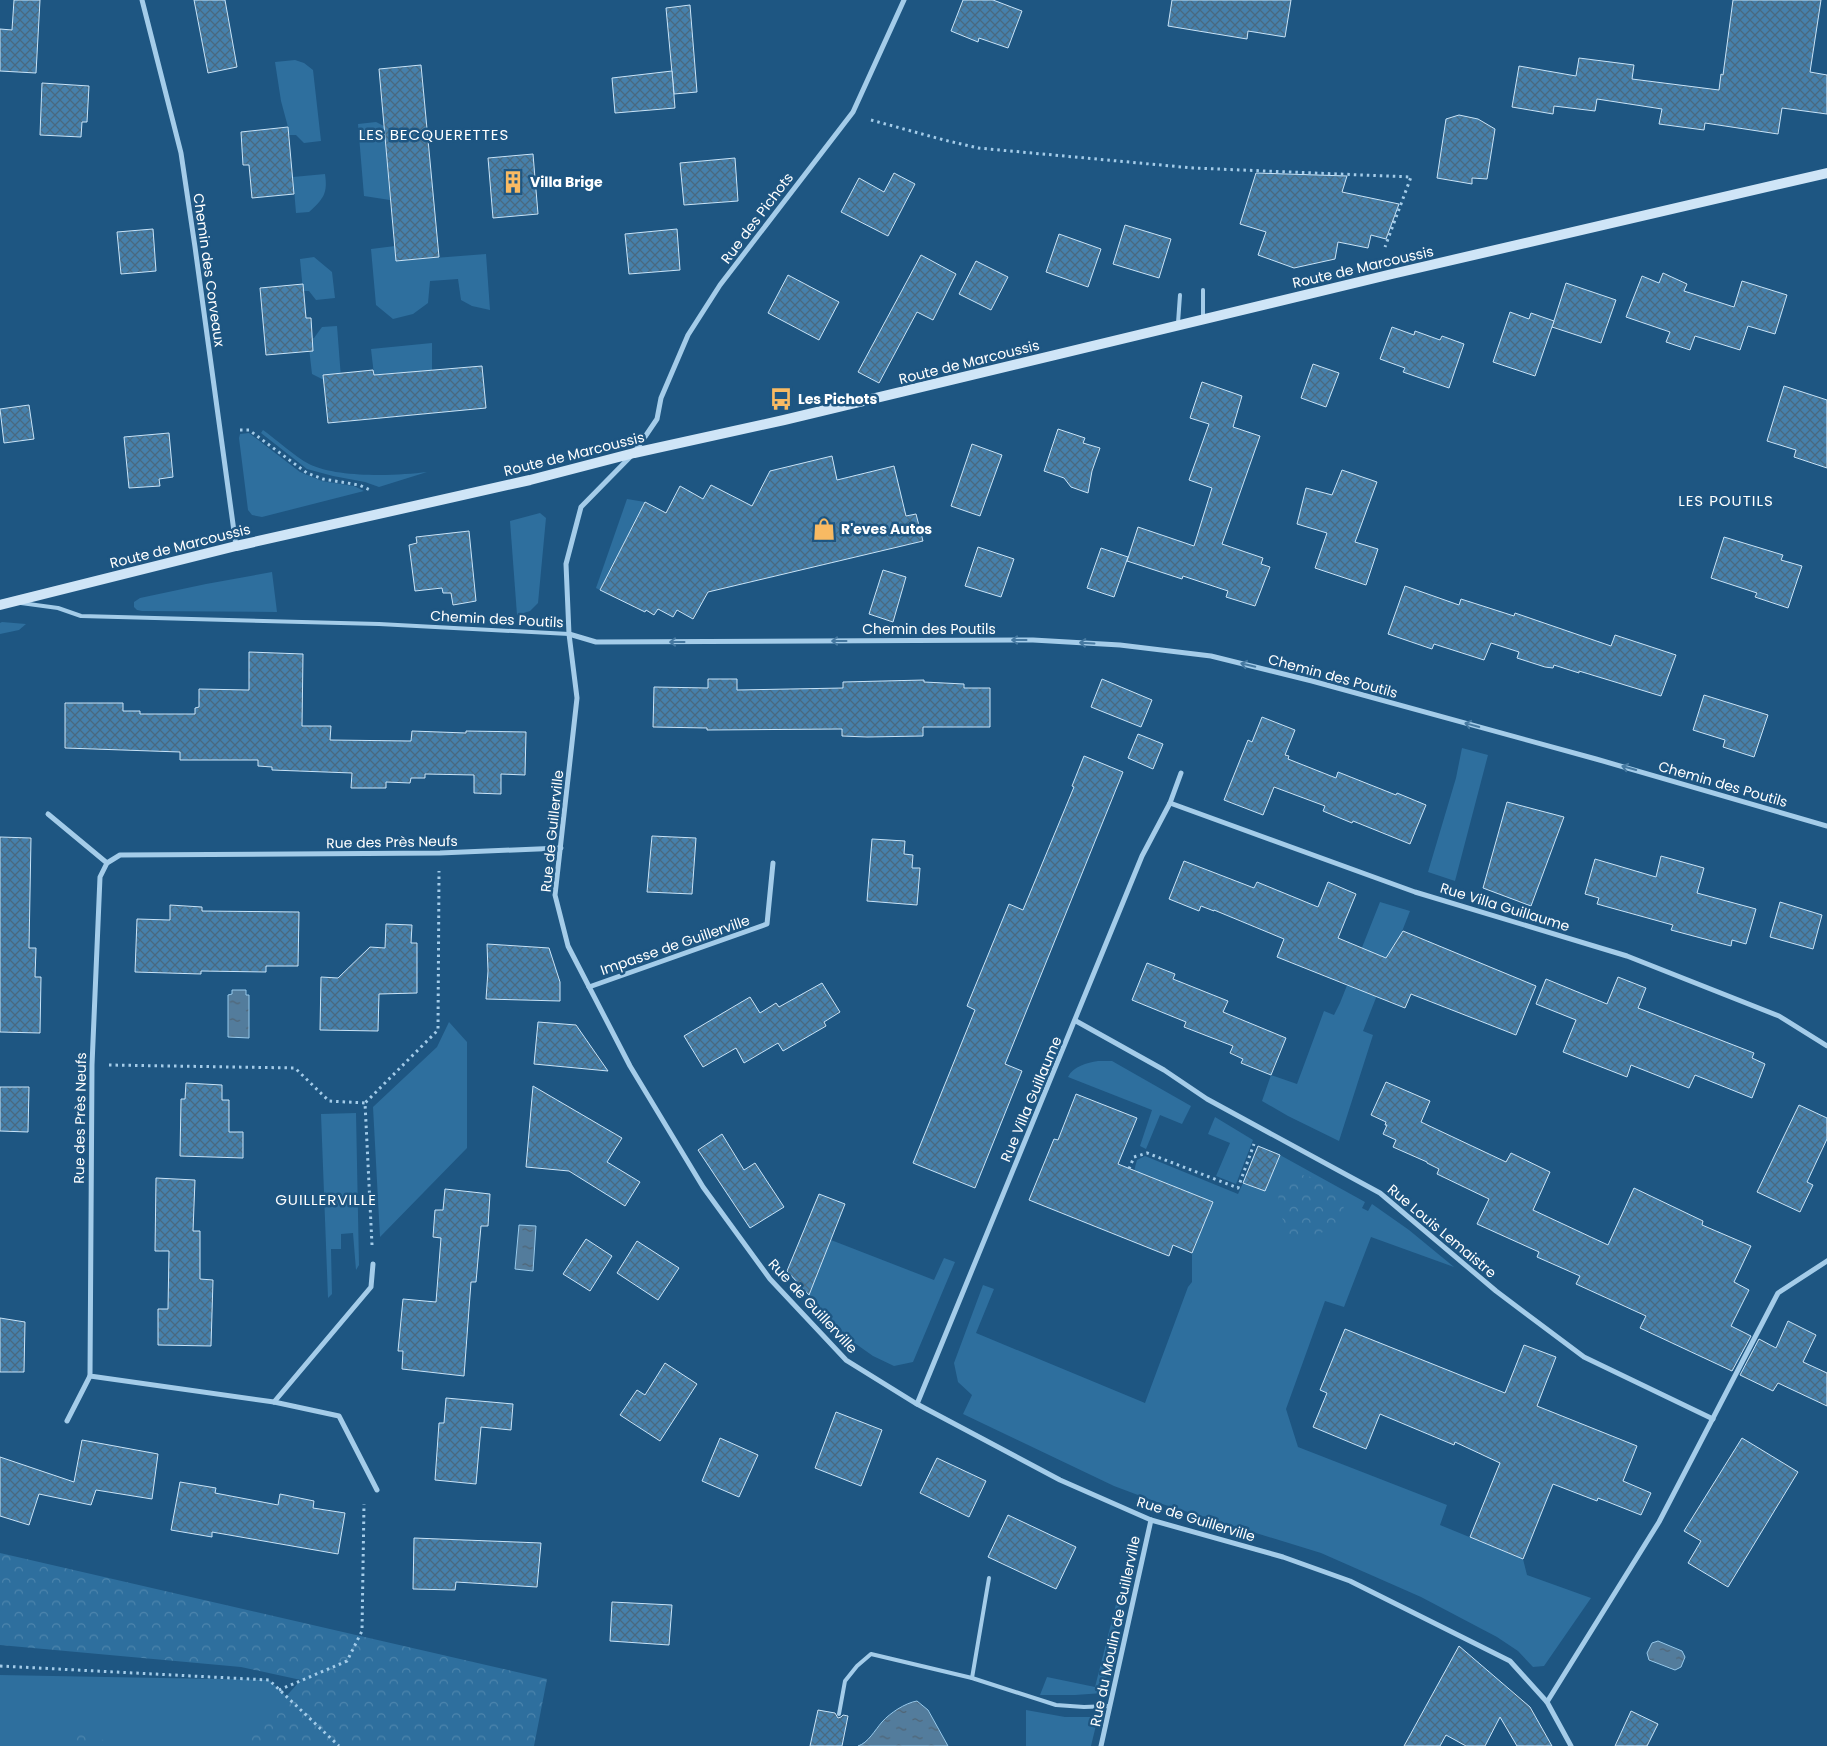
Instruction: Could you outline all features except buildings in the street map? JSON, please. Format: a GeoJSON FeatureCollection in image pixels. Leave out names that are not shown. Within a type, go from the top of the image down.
{"type":"FeatureCollection","features":[{"type":"Feature","properties":{"kind":"main road","name":"Route de Marcoussis"},"geometry":{"type":"LineString","coordinates":[[0,604],[236,546],[530,480],[634,453],[801,416],[1827,173]]}},
{"type":"Feature","properties":{"kind":"street","name":"Chemin des Corveaux"},"geometry":{"type":"LineString","coordinates":[[142,0],[180,153],[195,246],[236,546]]}},
{"type":"Feature","properties":{"kind":"street","name":"Rue des Pichots"},"geometry":{"type":"LineString","coordinates":[[634,453],[657,418],[660,398],[688,336],[720,285],[853,112],[904,0]]}},
{"type":"Feature","properties":{"kind":"street","name":"Rue de Guillerville"},"geometry":{"type":"LineString","coordinates":[[634,453],[581,507],[566,564],[570,634],[577,698],[555,895],[568,946],[630,1066],[703,1187],[770,1279],[846,1360],[917,1404],[1060,1480],[1151,1520],[1283,1557],[1350,1581],[1510,1661],[1547,1702],[1571,1746]]}},
{"type":"Feature","properties":{"kind":"street","name":"Chemin des Poutils"},"geometry":{"type":"LineString","coordinates":[[570,634],[596,642],[1033,640],[1120,644],[1210,656],[1312,681],[1587,756],[1827,826]]}},
{"type":"Feature","properties":{"kind":"street","name":"Rue Villa Guillaume"},"geometry":{"type":"LineString","coordinates":[[917,1404],[1076,1021],[1142,856],[1170,803],[1181,773]]}},
{"type":"Feature","properties":{"kind":"street","name":"Rue Villa Guillaume"},"geometry":{"type":"LineString","coordinates":[[1170,803],[1415,892],[1627,956],[1779,1016],[1827,1046]]}},
{"type":"Feature","properties":{"kind":"street"},"geometry":{"type":"LineString","coordinates":[[48,814],[107,863]]}},
{"type":"Feature","properties":{"kind":"street","name":"Rue des Près Neufs"},"geometry":{"type":"LineString","coordinates":[[67,1421],[90,1376],[92,1065],[100,877],[107,863],[120,855],[440,853],[561,848]]}},
{"type":"Feature","properties":{"kind":"street","name":"Impasse de Guillerville"},"geometry":{"type":"LineString","coordinates":[[589,987],[767,924],[773,863]]}},
{"type":"Feature","properties":{"kind":"street","name":"Rue Louis Lemaistre"},"geometry":{"type":"LineString","coordinates":[[1076,1021],[1164,1070],[1207,1099],[1380,1193],[1496,1291],[1584,1357],[1713,1418]]}},
{"type":"Feature","properties":{"kind":"street"},"geometry":{"type":"LineString","coordinates":[[1547,1702],[1659,1522],[1778,1293],[1827,1261]]}},
{"type":"Feature","properties":{"kind":"street"},"geometry":{"type":"LineString","coordinates":[[274,1402],[370,1287],[373,1264]]}},
{"type":"Feature","properties":{"kind":"street"},"geometry":{"type":"LineString","coordinates":[[90,1376],[274,1402],[339,1416],[377,1490]]}},
{"type":"Feature","properties":{"kind":"street","name":"Rue du Moulin de Guillerville"},"geometry":{"type":"LineString","coordinates":[[1102,1746],[1151,1520]]}},
{"type":"Feature","properties":{"kind":"lane"},"geometry":{"type":"LineString","coordinates":[[1203,290],[1203,320]]}},
{"type":"Feature","properties":{"kind":"lane"},"geometry":{"type":"LineString","coordinates":[[1178,326],[1180,295]]}},
{"type":"Feature","properties":{"kind":"lane","name":"Chemin des Poutils"},"geometry":{"type":"LineString","coordinates":[[12,602],[58,608],[81,616],[379,624],[570,634]]}},
{"type":"Feature","properties":{"kind":"lane"},"geometry":{"type":"LineString","coordinates":[[972,1678],[989,1578]]}},
{"type":"Feature","properties":{"kind":"lane"},"geometry":{"type":"LineString","coordinates":[[839,1714],[845,1681],[856,1666],[872,1654],[972,1678],[1056,1705],[1110,1706]]}},
{"type":"Feature","properties":{"kind":"path"},"geometry":{"type":"LineString","coordinates":[[868,119],[978,148],[1194,168],[1411,177],[1385,247]]}},
{"type":"Feature","properties":{"kind":"path"},"geometry":{"type":"LineString","coordinates":[[238,430],[249,430],[307,473],[323,479],[359,485],[370,490]]}},
{"type":"Feature","properties":{"kind":"path"},"geometry":{"type":"LineString","coordinates":[[373,1264],[365,1103],[438,1030],[440,853]]}},
{"type":"Feature","properties":{"kind":"path"},"geometry":{"type":"LineString","coordinates":[[92,1065],[295,1068],[330,1101],[365,1103]]}},
{"type":"Feature","properties":{"kind":"path"},"geometry":{"type":"LineString","coordinates":[[1129,1169],[1134,1157],[1147,1153],[1238,1188],[1261,1128]]}},
{"type":"Feature","properties":{"kind":"path"},"geometry":{"type":"LineString","coordinates":[[279,1690],[347,1661],[351,1654],[362,1631],[364,1503],[377,1490]]}},
{"type":"Feature","properties":{"kind":"path"},"geometry":{"type":"LineString","coordinates":[[0,1666],[269,1680],[339,1746]]}},
{"type":"Feature","properties":{"kind":"green space"},"geometry":{"type":"Polygon","coordinates":[[[295,60],[304,63],[313,70],[321,141],[304,143],[296,135],[289,135],[275,62],[295,60]]]}},
{"type":"Feature","properties":{"kind":"green space"},"geometry":{"type":"Polygon","coordinates":[[[376,122],[384,126],[390,200],[364,196],[358,124],[376,122]]]}},
{"type":"Feature","properties":{"kind":"green space"},"geometry":{"type":"Polygon","coordinates":[[[325,174],[326,187],[321,200],[309,212],[296,213],[293,177],[325,174]]]}},
{"type":"Feature","properties":{"kind":"green space"},"geometry":{"type":"Polygon","coordinates":[[[395,246],[396,261],[486,254],[490,310],[472,306],[461,300],[458,279],[430,281],[428,303],[413,314],[393,319],[376,305],[371,249],[395,246]]]}},
{"type":"Feature","properties":{"kind":"green space"},"geometry":{"type":"Polygon","coordinates":[[[314,257],[332,272],[335,298],[316,300],[309,291],[303,291],[300,259],[314,257]]]}},
{"type":"Feature","properties":{"kind":"green space"},"geometry":{"type":"Polygon","coordinates":[[[337,326],[341,378],[324,380],[312,374],[308,339],[314,338],[322,327],[337,326]]]}},
{"type":"Feature","properties":{"kind":"green space"},"geometry":{"type":"Polygon","coordinates":[[[432,343],[432,370],[374,375],[371,349],[432,343]]]}},
{"type":"Feature","properties":{"kind":"green space"},"geometry":{"type":"Polygon","coordinates":[[[263,430],[303,461],[321,469],[367,475],[427,472],[379,487],[365,482],[333,476],[307,469],[261,433],[263,430]]]}},
{"type":"Feature","properties":{"kind":"green space"},"geometry":{"type":"Polygon","coordinates":[[[249,433],[300,472],[322,481],[354,486],[364,491],[262,517],[252,515],[248,510],[239,438],[240,434],[249,433]]]}},
{"type":"Feature","properties":{"kind":"green space"},"geometry":{"type":"Polygon","coordinates":[[[627,499],[645,502],[600,590],[596,588],[627,499]]]}},
{"type":"Feature","properties":{"kind":"green space"},"geometry":{"type":"Polygon","coordinates":[[[540,513],[546,518],[538,603],[530,611],[517,615],[510,521],[540,513]]]}},
{"type":"Feature","properties":{"kind":"green space"},"geometry":{"type":"Polygon","coordinates":[[[272,572],[277,612],[142,611],[134,607],[134,602],[140,598],[272,572]]]}},
{"type":"Feature","properties":{"kind":"green space"},"geometry":{"type":"Polygon","coordinates":[[[0,623],[26,624],[19,630],[0,634],[0,623]]]}},
{"type":"Feature","properties":{"kind":"green space"},"geometry":{"type":"Polygon","coordinates":[[[1462,748],[1488,755],[1455,881],[1428,872],[1456,778],[1462,748]]]}},
{"type":"Feature","properties":{"kind":"green space"},"geometry":{"type":"Polygon","coordinates":[[[1380,902],[1410,911],[1363,1031],[1373,1035],[1339,1141],[1262,1101],[1271,1075],[1297,1084],[1324,1011],[1334,1015],[1380,902]]]}},
{"type":"Feature","properties":{"kind":"green space"},"geometry":{"type":"Polygon","coordinates":[[[449,1022],[467,1042],[467,1148],[380,1237],[373,1107],[437,1047],[449,1022]]]}},
{"type":"Feature","properties":{"kind":"green space"},"geometry":{"type":"Polygon","coordinates":[[[1098,1061],[1112,1061],[1191,1106],[1182,1124],[1160,1115],[1146,1149],[1140,1146],[1152,1110],[1068,1077],[1073,1070],[1085,1064],[1098,1061]]]}},
{"type":"Feature","properties":{"kind":"green space"},"geometry":{"type":"Polygon","coordinates":[[[356,1113],[359,1265],[356,1270],[353,1233],[341,1234],[341,1249],[331,1249],[332,1294],[328,1298],[321,1114],[356,1113]]]}},
{"type":"Feature","properties":{"kind":"green space"},"geometry":{"type":"Polygon","coordinates":[[[1215,1117],[1253,1140],[1236,1184],[1216,1176],[1230,1143],[1208,1134],[1215,1117]]]}},
{"type":"Feature","properties":{"kind":"green space"},"geometry":{"type":"Polygon","coordinates":[[[1280,1155],[1365,1202],[1362,1208],[1368,1211],[1372,1204],[1409,1230],[1454,1267],[1371,1237],[1344,1307],[1325,1301],[1286,1409],[1298,1447],[1447,1505],[1440,1525],[1523,1559],[1527,1575],[1591,1598],[1544,1666],[1533,1667],[1518,1651],[1497,1637],[1421,1597],[1321,1553],[1162,1504],[1114,1486],[963,1414],[972,1395],[958,1382],[954,1363],[983,1285],[994,1289],[976,1333],[1145,1403],[1188,1287],[1192,1282],[1192,1253],[1213,1202],[1134,1171],[1137,1160],[1145,1156],[1238,1194],[1243,1183],[1265,1191],[1280,1155]]]}},
{"type":"Feature","properties":{"kind":"green space"},"geometry":{"type":"Polygon","coordinates":[[[1305,1175],[1332,1188],[1342,1199],[1344,1206],[1343,1213],[1337,1221],[1310,1240],[1289,1234],[1280,1213],[1278,1193],[1289,1177],[1305,1175]]]}},
{"type":"Feature","properties":{"kind":"green space"},"geometry":{"type":"Polygon","coordinates":[[[831,1240],[934,1280],[944,1258],[955,1262],[913,1362],[894,1366],[873,1356],[839,1332],[807,1300],[831,1240]]]}},
{"type":"Feature","properties":{"kind":"green space"},"geometry":{"type":"Polygon","coordinates":[[[1130,1549],[1131,1565],[1103,1693],[1040,1695],[1047,1677],[1095,1687],[1130,1549]]]}},
{"type":"Feature","properties":{"kind":"green space"},"geometry":{"type":"Polygon","coordinates":[[[0,1553],[547,1679],[534,1746],[245,1746],[250,1736],[301,1680],[241,1667],[0,1645],[0,1553]]]}},
{"type":"Feature","properties":{"kind":"green space"},"geometry":{"type":"Polygon","coordinates":[[[0,1675],[269,1680],[339,1746],[0,1746],[0,1675]]]}},
{"type":"Feature","properties":{"kind":"green space"},"geometry":{"type":"Polygon","coordinates":[[[1026,1710],[1065,1717],[1098,1717],[1091,1746],[1026,1746],[1026,1710]]]}},
{"type":"Feature","properties":{"kind":"green space"},"geometry":{"type":"Polygon","coordinates":[[[73,1733],[125,1745],[126,1746],[67,1746],[73,1733]]]}},
{"type":"Feature","properties":{"kind":"water"},"geometry":{"type":"Polygon","coordinates":[[[232,990],[246,990],[246,995],[249,995],[249,1038],[228,1037],[228,995],[232,994],[232,990]]]}},
{"type":"Feature","properties":{"kind":"water"},"geometry":{"type":"Polygon","coordinates":[[[519,1225],[536,1226],[533,1271],[515,1269],[519,1225]]]}},
{"type":"Feature","properties":{"kind":"water"},"geometry":{"type":"Polygon","coordinates":[[[1658,1641],[1682,1651],[1685,1657],[1681,1667],[1675,1670],[1649,1660],[1647,1653],[1652,1643],[1658,1641]]]}},
{"type":"Feature","properties":{"kind":"water"},"geometry":{"type":"Polygon","coordinates":[[[917,1701],[928,1710],[948,1746],[858,1746],[868,1739],[893,1712],[917,1701]]]}},
{"type":"Feature","properties":{"kind":"place","name":"Villa Brige"},"geometry":{"type":"Point","coordinates":[513,182]}},
{"type":"Feature","properties":{"kind":"place","name":"Les Pichots"},"geometry":{"type":"Point","coordinates":[781,399]}},
{"type":"Feature","properties":{"kind":"place","name":"R'eves Autos"},"geometry":{"type":"Point","coordinates":[824,529]}},
{"type":"Feature","properties":{"kind":"district","name":"LES BECQUERETTES"},"geometry":{"type":"Point","coordinates":[434,135]}},
{"type":"Feature","properties":{"kind":"district","name":"LES POUTILS"},"geometry":{"type":"Point","coordinates":[1726,501]}},
{"type":"Feature","properties":{"kind":"district","name":"GUILLERVILLE"},"geometry":{"type":"Point","coordinates":[326,1200]}}]}
